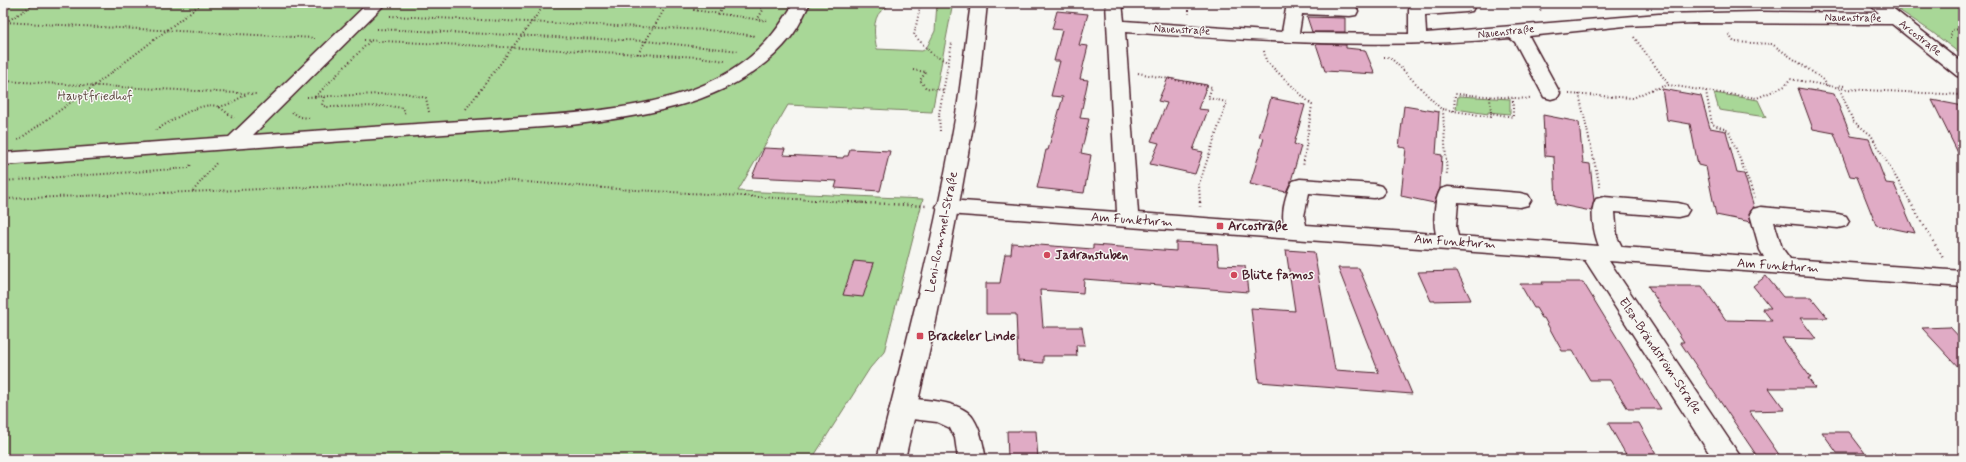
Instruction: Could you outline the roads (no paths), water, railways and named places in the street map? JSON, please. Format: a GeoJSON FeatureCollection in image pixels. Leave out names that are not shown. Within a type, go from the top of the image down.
{"type":"FeatureCollection","features":[{"type":"Feature","properties":{"kind":"street"},"geometry":{"type":"LineString","coordinates":[[233,144],[378,3]]}},
{"type":"Feature","properties":{"kind":"street"},"geometry":{"type":"LineString","coordinates":[[3,159],[571,119],[624,113],[701,93],[728,81],[759,60],[781,39],[792,23],[802,3]]}},
{"type":"Feature","properties":{"kind":"street","name":"Leni-Rommel-Straße"},"geometry":{"type":"LineString","coordinates":[[891,459],[936,263],[947,207],[967,102],[979,3]]}},
{"type":"Feature","properties":{"kind":"street"},"geometry":{"type":"LineString","coordinates":[[1114,3],[1128,220]]}},
{"type":"Feature","properties":{"kind":"street"},"geometry":{"type":"LineString","coordinates":[[1731,3],[1746,17]]}},
{"type":"Feature","properties":{"kind":"street","name":"Arcostraße"},"geometry":{"type":"LineString","coordinates":[[1876,3],[1963,72]]}},
{"type":"Feature","properties":{"kind":"street"},"geometry":{"type":"LineString","coordinates":[[1420,39],[1417,32],[1417,10],[1466,7]]}},
{"type":"Feature","properties":{"kind":"street"},"geometry":{"type":"LineString","coordinates":[[1290,37],[1294,9],[1350,11]]}},
{"type":"Feature","properties":{"kind":"street","name":"Nauenstraße"},"geometry":{"type":"LineString","coordinates":[[1115,26],[1290,37],[1420,39],[1624,21],[1746,17],[1896,19]]}},
{"type":"Feature","properties":{"kind":"street"},"geometry":{"type":"LineString","coordinates":[[1512,31],[1522,39],[1551,92]]}},
{"type":"Feature","properties":{"kind":"street"},"geometry":{"type":"LineString","coordinates":[[1296,231],[1293,216],[1300,186],[1374,191]]}},
{"type":"Feature","properties":{"kind":"street"},"geometry":{"type":"LineString","coordinates":[[1449,242],[1445,227],[1448,194],[1520,200]]}},
{"type":"Feature","properties":{"kind":"street","name":"Elsa-Brändström-Straße"},"geometry":{"type":"LineString","coordinates":[[1678,210],[1604,204],[1606,237],[1603,253],[1728,459]]}},
{"type":"Feature","properties":{"kind":"street","name":"Am Funkturm"},"geometry":{"type":"LineString","coordinates":[[947,207],[1963,279]]}},
{"type":"Feature","properties":{"kind":"street"},"geometry":{"type":"LineString","coordinates":[[1783,266],[1771,250],[1761,214],[1838,221]]}},
{"type":"Feature","properties":{"kind":"street"},"geometry":{"type":"LineString","coordinates":[[903,408],[952,415],[964,424],[969,438],[972,459]]}},
{"type":"Feature","properties":{"kind":"place","name":"Arcostraße"},"geometry":{"type":"Point","coordinates":[1220,226]}},
{"type":"Feature","properties":{"kind":"place","name":"Jadranstuben"},"geometry":{"type":"Point","coordinates":[1047,255]}},
{"type":"Feature","properties":{"kind":"place","name":"Blüte famos"},"geometry":{"type":"Point","coordinates":[1234,275]}},
{"type":"Feature","properties":{"kind":"place","name":"Brackeler Linde"},"geometry":{"type":"Point","coordinates":[920,336]}},
{"type":"Feature","properties":{"kind":"park label","name":"Hauptfriedhof"},"geometry":{"type":"Point","coordinates":[95,96]}}]}
